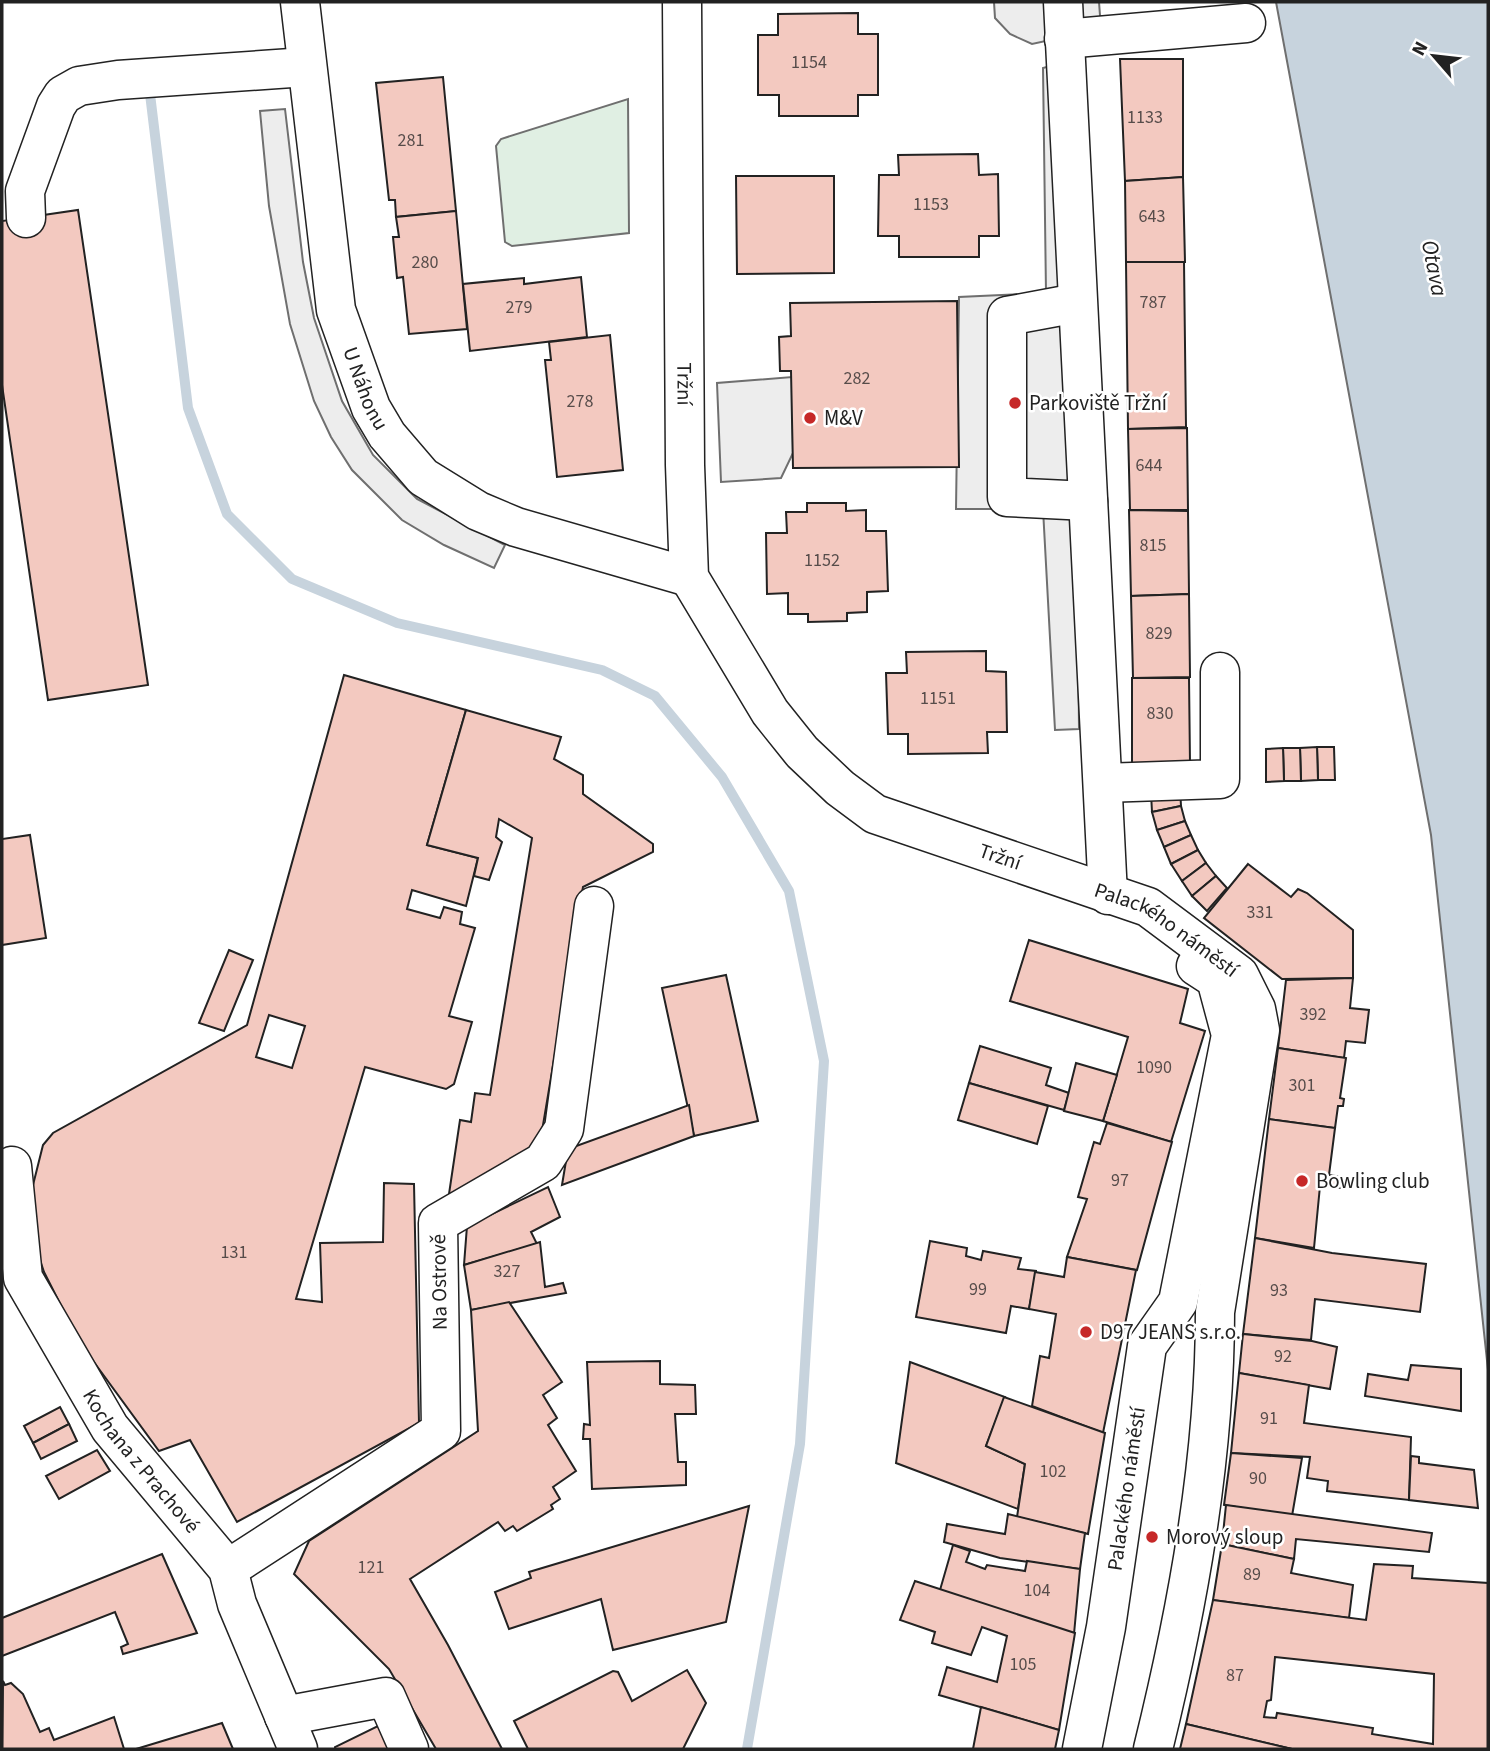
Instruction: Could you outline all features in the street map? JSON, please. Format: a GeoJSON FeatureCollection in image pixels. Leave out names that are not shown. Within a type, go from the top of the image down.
{"type":"FeatureCollection","features":[{"type":"Feature","properties":{"kind":"street","name":"U Náhonu"},"geometry":{"type":"LineString","coordinates":[[300,2],[335,310],[371,408],[397,449],[423,477],[478,511],[516,527],[689,577]]}},
{"type":"Feature","properties":{"kind":"street","name":"Tržní"},"geometry":{"type":"LineString","coordinates":[[683,2],[685,465],[689,577],[771,712],[802,752],[875,814],[1108,895]]}},
{"type":"Feature","properties":{"kind":"street"},"geometry":{"type":"LineString","coordinates":[[1063,2],[1108,895]]}},
{"type":"Feature","properties":{"kind":"street"},"geometry":{"type":"LineString","coordinates":[[1064,39],[1246,23]]}},
{"type":"Feature","properties":{"kind":"street"},"geometry":{"type":"LineString","coordinates":[[26,218],[25,191],[56,106],[63,95],[79,86],[118,80],[306,67]]}},
{"type":"Feature","properties":{"kind":"street"},"geometry":{"type":"LineString","coordinates":[[1077,303],[1007,316],[1007,497],[1088,500]]}},
{"type":"Feature","properties":{"kind":"street"},"geometry":{"type":"LineString","coordinates":[[1103,783],[1220,779],[1220,672]]}},
{"type":"Feature","properties":{"kind":"street","name":"Palackého náměstí"},"geometry":{"type":"LineString","coordinates":[[1082,1749],[1107,1627],[1147,1346],[1178,1302],[1231,1035],[1216,979],[1125,920],[1108,895]]}},
{"type":"Feature","properties":{"kind":"street","name":"Palackého náměstí"},"geometry":{"type":"LineString","coordinates":[[1108,895],[1148,907],[1239,975],[1256,1009],[1260,1030],[1216,1312],[1215,1355],[1196,1541],[1153,1749]]}},
{"type":"Feature","properties":{"kind":"street","name":"Na Ostrově"},"geometry":{"type":"LineString","coordinates":[[228,1569],[441,1431],[438,1223],[543,1162],[564,1129],[594,906]]}},
{"type":"Feature","properties":{"kind":"street","name":"Kochana z Prachové"},"geometry":{"type":"LineString","coordinates":[[12,1166],[23,1278],[110,1429],[228,1569],[237,1604],[291,1733]]}},
{"type":"Feature","properties":{"kind":"street"},"geometry":{"type":"LineString","coordinates":[[291,1733],[386,1696],[409,1749]]}},
{"type":"Feature","properties":{"kind":"green space"},"geometry":{"type":"Polygon","coordinates":[[[628,99],[629,233],[512,246],[505,242],[496,146],[501,139],[628,99]]]}},
{"type":"Feature","properties":{"kind":"shaded area"},"geometry":{"type":"Polygon","coordinates":[[[994,2],[1099,2],[1101,29],[1032,44],[1010,34],[995,18],[994,2]]]}},
{"type":"Feature","properties":{"kind":"shaded area","name":"Parkoviště Tržní"},"geometry":{"type":"Polygon","coordinates":[[[1061,63],[1077,521],[1079,729],[1055,730],[1043,509],[956,509],[959,297],[1046,293],[1043,68],[1061,63]]]}},
{"type":"Feature","properties":{"kind":"shaded area"},"geometry":{"type":"Polygon","coordinates":[[[285,109],[303,262],[314,318],[342,401],[373,455],[417,499],[505,545],[494,568],[444,545],[402,520],[352,470],[331,437],[314,401],[290,324],[269,206],[260,111],[285,109]]]}},
{"type":"Feature","properties":{"kind":"shaded area"},"geometry":{"type":"Polygon","coordinates":[[[792,377],[793,453],[781,478],[721,482],[717,383],[792,377]]]}},
{"type":"Feature","properties":{"kind":"water","name":"Otava"},"geometry":{"type":"Polygon","coordinates":[[[1276,2],[1488,2],[1488,1370],[1431,835],[1276,2]]]}},
{"type":"Feature","properties":{"kind":"building"},"geometry":{"type":"Polygon","coordinates":[[[858,13],[858,34],[878,34],[878,95],[858,95],[858,116],[779,116],[779,95],[758,95],[758,35],[778,35],[778,14],[858,13]]]}},
{"type":"Feature","properties":{"kind":"building"},"geometry":{"type":"Polygon","coordinates":[[[1120,59],[1183,59],[1183,177],[1125,181],[1120,59]]]}},
{"type":"Feature","properties":{"kind":"building"},"geometry":{"type":"Polygon","coordinates":[[[443,77],[456,211],[396,217],[395,200],[389,200],[376,83],[443,77]]]}},
{"type":"Feature","properties":{"kind":"building"},"geometry":{"type":"Polygon","coordinates":[[[978,154],[979,175],[998,174],[999,236],[979,236],[979,257],[899,257],[899,236],[878,236],[879,175],[899,175],[898,155],[978,154]]]}},
{"type":"Feature","properties":{"kind":"building"},"geometry":{"type":"Polygon","coordinates":[[[736,176],[834,176],[834,273],[737,274],[736,176]]]}},
{"type":"Feature","properties":{"kind":"building"},"geometry":{"type":"Polygon","coordinates":[[[1183,177],[1185,262],[1126,262],[1125,181],[1183,177]]]}},
{"type":"Feature","properties":{"kind":"building"},"geometry":{"type":"Polygon","coordinates":[[[78,210],[148,685],[48,700],[2,385],[2,221],[78,210]]]}},
{"type":"Feature","properties":{"kind":"building"},"geometry":{"type":"Polygon","coordinates":[[[456,211],[467,329],[409,334],[403,277],[397,278],[393,237],[399,237],[396,217],[456,211]]]}},
{"type":"Feature","properties":{"kind":"building"},"geometry":{"type":"Polygon","coordinates":[[[1126,262],[1184,262],[1186,427],[1128,429],[1126,262]]]}},
{"type":"Feature","properties":{"kind":"building"},"geometry":{"type":"Polygon","coordinates":[[[581,277],[587,337],[470,351],[463,284],[524,278],[524,284],[581,277]]]}},
{"type":"Feature","properties":{"kind":"building"},"geometry":{"type":"Polygon","coordinates":[[[957,301],[959,467],[793,468],[791,371],[780,371],[779,337],[791,336],[790,303],[957,301]]]}},
{"type":"Feature","properties":{"kind":"building"},"geometry":{"type":"Polygon","coordinates":[[[610,335],[623,470],[557,477],[545,360],[551,360],[549,342],[610,335]]]}},
{"type":"Feature","properties":{"kind":"building"},"geometry":{"type":"Polygon","coordinates":[[[1187,428],[1188,510],[1130,510],[1128,429],[1187,428]]]}},
{"type":"Feature","properties":{"kind":"building"},"geometry":{"type":"Polygon","coordinates":[[[807,503],[846,503],[846,511],[866,510],[866,531],[886,531],[888,591],[867,592],[867,612],[847,613],[847,621],[808,622],[808,614],[788,614],[788,593],[767,594],[766,533],[787,533],[786,512],[807,512],[807,503]]]}},
{"type":"Feature","properties":{"kind":"building"},"geometry":{"type":"Polygon","coordinates":[[[1129,510],[1188,511],[1189,594],[1131,596],[1129,510]]]}},
{"type":"Feature","properties":{"kind":"building"},"geometry":{"type":"Polygon","coordinates":[[[1189,594],[1190,677],[1133,678],[1131,596],[1189,594]]]}},
{"type":"Feature","properties":{"kind":"building"},"geometry":{"type":"Polygon","coordinates":[[[986,651],[986,671],[1006,672],[1007,732],[987,732],[988,753],[908,754],[908,734],[888,734],[886,673],[907,673],[906,652],[986,651]]]}},
{"type":"Feature","properties":{"kind":"building"},"geometry":{"type":"Polygon","coordinates":[[[344,675],[466,710],[427,845],[478,858],[466,906],[412,890],[407,909],[440,918],[444,907],[462,912],[460,924],[475,928],[449,1016],[472,1022],[454,1084],[446,1089],[365,1067],[296,1299],[322,1302],[320,1243],[383,1242],[384,1183],[414,1184],[419,1423],[237,1522],[190,1440],[159,1451],[80,1343],[44,1272],[34,1242],[31,1193],[43,1145],[53,1133],[247,1025],[344,675]],[[269,1015],[256,1057],[292,1068],[305,1026],[269,1015]]]}},
{"type":"Feature","properties":{"kind":"building"},"geometry":{"type":"Polygon","coordinates":[[[1132,678],[1189,678],[1190,763],[1132,763],[1132,678]]]}},
{"type":"Feature","properties":{"kind":"building"},"geometry":{"type":"Polygon","coordinates":[[[466,710],[561,737],[554,759],[583,775],[583,794],[653,844],[653,852],[583,887],[540,1143],[454,1194],[449,1194],[460,1120],[471,1122],[475,1093],[490,1095],[532,838],[499,819],[496,837],[502,842],[489,880],[474,876],[478,858],[427,845],[466,710]]]}},
{"type":"Feature","properties":{"kind":"building"},"geometry":{"type":"Polygon","coordinates":[[[1317,747],[1334,747],[1335,780],[1318,780],[1317,747]]]}},
{"type":"Feature","properties":{"kind":"building"},"geometry":{"type":"Polygon","coordinates":[[[1317,747],[1318,780],[1301,781],[1300,748],[1317,747]]]}},
{"type":"Feature","properties":{"kind":"building"},"geometry":{"type":"Polygon","coordinates":[[[1283,748],[1300,748],[1301,781],[1284,781],[1283,748]]]}},
{"type":"Feature","properties":{"kind":"building"},"geometry":{"type":"Polygon","coordinates":[[[1283,748],[1284,781],[1266,782],[1266,749],[1283,748]]]}},
{"type":"Feature","properties":{"kind":"building"},"geometry":{"type":"Polygon","coordinates":[[[1180,788],[1181,806],[1152,812],[1151,793],[1180,788]]]}},
{"type":"Feature","properties":{"kind":"building"},"geometry":{"type":"Polygon","coordinates":[[[1181,806],[1185,821],[1157,830],[1152,812],[1181,806]]]}},
{"type":"Feature","properties":{"kind":"building"},"geometry":{"type":"Polygon","coordinates":[[[1185,821],[1191,835],[1164,847],[1157,830],[1185,821]]]}},
{"type":"Feature","properties":{"kind":"building"},"geometry":{"type":"Polygon","coordinates":[[[30,835],[46,938],[2,945],[2,839],[30,835]]]}},
{"type":"Feature","properties":{"kind":"building"},"geometry":{"type":"Polygon","coordinates":[[[1191,835],[1198,850],[1171,864],[1164,847],[1191,835]]]}},
{"type":"Feature","properties":{"kind":"building"},"geometry":{"type":"Polygon","coordinates":[[[1198,850],[1206,863],[1182,881],[1171,864],[1198,850]]]}},
{"type":"Feature","properties":{"kind":"building"},"geometry":{"type":"Polygon","coordinates":[[[1206,863],[1216,876],[1192,896],[1182,881],[1206,863]]]}},
{"type":"Feature","properties":{"kind":"building"},"geometry":{"type":"Polygon","coordinates":[[[1248,864],[1291,897],[1298,889],[1307,893],[1353,930],[1353,978],[1282,979],[1204,918],[1248,864]]]}},
{"type":"Feature","properties":{"kind":"building"},"geometry":{"type":"Polygon","coordinates":[[[1216,876],[1227,888],[1207,911],[1192,896],[1216,876]]]}},
{"type":"Feature","properties":{"kind":"building"},"geometry":{"type":"Polygon","coordinates":[[[1029,940],[1188,989],[1180,1023],[1205,1031],[1171,1142],[1103,1121],[1128,1037],[1010,1001],[1029,940]]]}},
{"type":"Feature","properties":{"kind":"building"},"geometry":{"type":"Polygon","coordinates":[[[229,950],[253,960],[224,1031],[199,1023],[229,950]]]}},
{"type":"Feature","properties":{"kind":"building"},"geometry":{"type":"Polygon","coordinates":[[[726,975],[758,1121],[694,1136],[662,988],[726,975]]]}},
{"type":"Feature","properties":{"kind":"building"},"geometry":{"type":"Polygon","coordinates":[[[1353,978],[1350,1008],[1369,1010],[1365,1043],[1346,1041],[1344,1058],[1278,1048],[1286,980],[1353,978]]]}},
{"type":"Feature","properties":{"kind":"building"},"geometry":{"type":"Polygon","coordinates":[[[980,1046],[1051,1068],[1046,1085],[1069,1093],[1064,1110],[969,1083],[980,1046]]]}},
{"type":"Feature","properties":{"kind":"building"},"geometry":{"type":"Polygon","coordinates":[[[1278,1048],[1346,1058],[1340,1098],[1344,1099],[1343,1106],[1338,1106],[1335,1128],[1269,1119],[1278,1048]]]}},
{"type":"Feature","properties":{"kind":"building"},"geometry":{"type":"Polygon","coordinates":[[[1076,1063],[1117,1075],[1103,1121],[1064,1111],[1076,1063]]]}},
{"type":"Feature","properties":{"kind":"building"},"geometry":{"type":"Polygon","coordinates":[[[969,1083],[1048,1106],[1037,1144],[958,1120],[969,1083]]]}},
{"type":"Feature","properties":{"kind":"building"},"geometry":{"type":"Polygon","coordinates":[[[689,1105],[694,1136],[562,1185],[568,1149],[689,1105]]]}},
{"type":"Feature","properties":{"kind":"building","name":"Bowling club"},"geometry":{"type":"Polygon","coordinates":[[[1269,1119],[1335,1128],[1329,1175],[1343,1177],[1341,1188],[1320,1186],[1314,1248],[1255,1238],[1269,1119]]]}},
{"type":"Feature","properties":{"kind":"building"},"geometry":{"type":"Polygon","coordinates":[[[1107,1123],[1172,1142],[1137,1270],[1067,1257],[1087,1199],[1078,1197],[1094,1142],[1100,1144],[1107,1123]]]}},
{"type":"Feature","properties":{"kind":"building"},"geometry":{"type":"Polygon","coordinates":[[[548,1187],[560,1217],[531,1232],[537,1244],[464,1265],[467,1226],[548,1187]]]}},
{"type":"Feature","properties":{"kind":"building"},"geometry":{"type":"Polygon","coordinates":[[[1255,1238],[1332,1253],[1426,1264],[1420,1312],[1315,1299],[1311,1340],[1243,1334],[1255,1238]]]}},
{"type":"Feature","properties":{"kind":"building"},"geometry":{"type":"Polygon","coordinates":[[[930,1241],[967,1248],[966,1256],[981,1260],[983,1251],[1021,1258],[1018,1269],[1036,1271],[1029,1309],[1011,1306],[1006,1333],[916,1317],[930,1241]]]}},
{"type":"Feature","properties":{"kind":"building"},"geometry":{"type":"Polygon","coordinates":[[[540,1242],[545,1287],[563,1283],[566,1293],[471,1310],[464,1265],[540,1242]]]}},
{"type":"Feature","properties":{"kind":"building"},"geometry":{"type":"Polygon","coordinates":[[[1067,1257],[1136,1270],[1103,1433],[1032,1406],[1040,1356],[1049,1358],[1056,1314],[1029,1309],[1035,1272],[1064,1277],[1067,1257]]]}},
{"type":"Feature","properties":{"kind":"building"},"geometry":{"type":"Polygon","coordinates":[[[509,1302],[562,1382],[543,1395],[557,1418],[548,1425],[576,1471],[553,1487],[560,1499],[551,1505],[553,1509],[517,1531],[513,1526],[505,1531],[498,1522],[410,1579],[502,1749],[436,1749],[389,1669],[294,1574],[309,1541],[478,1431],[471,1310],[509,1302]]]}},
{"type":"Feature","properties":{"kind":"building"},"geometry":{"type":"Polygon","coordinates":[[[1243,1334],[1312,1341],[1337,1347],[1330,1389],[1239,1373],[1243,1334]]]}},
{"type":"Feature","properties":{"kind":"building"},"geometry":{"type":"Polygon","coordinates":[[[660,1361],[660,1384],[695,1385],[696,1414],[675,1414],[678,1462],[686,1462],[686,1485],[592,1489],[590,1439],[583,1439],[584,1424],[590,1425],[587,1362],[660,1361]]]}},
{"type":"Feature","properties":{"kind":"building"},"geometry":{"type":"Polygon","coordinates":[[[910,1362],[1005,1397],[986,1446],[1025,1464],[1018,1509],[896,1463],[910,1362]]]}},
{"type":"Feature","properties":{"kind":"building"},"geometry":{"type":"Polygon","coordinates":[[[1411,1365],[1461,1369],[1461,1411],[1365,1396],[1368,1374],[1408,1380],[1411,1365]]]}},
{"type":"Feature","properties":{"kind":"building"},"geometry":{"type":"Polygon","coordinates":[[[1239,1373],[1309,1385],[1304,1423],[1411,1437],[1409,1500],[1327,1491],[1328,1481],[1307,1478],[1310,1457],[1231,1453],[1239,1373]]]}},
{"type":"Feature","properties":{"kind":"building"},"geometry":{"type":"Polygon","coordinates":[[[1004,1397],[1105,1433],[1088,1534],[1017,1517],[1025,1464],[986,1446],[1004,1397]]]}},
{"type":"Feature","properties":{"kind":"building"},"geometry":{"type":"Polygon","coordinates":[[[60,1407],[69,1424],[33,1443],[24,1426],[60,1407]]]}},
{"type":"Feature","properties":{"kind":"building"},"geometry":{"type":"Polygon","coordinates":[[[69,1424],[77,1441],[41,1459],[33,1443],[69,1424]]]}},
{"type":"Feature","properties":{"kind":"building"},"geometry":{"type":"Polygon","coordinates":[[[97,1450],[110,1471],[59,1499],[46,1476],[97,1450]]]}},
{"type":"Feature","properties":{"kind":"building"},"geometry":{"type":"Polygon","coordinates":[[[1231,1453],[1302,1458],[1292,1516],[1224,1505],[1231,1453]]]}},
{"type":"Feature","properties":{"kind":"building"},"geometry":{"type":"Polygon","coordinates":[[[1411,1456],[1419,1457],[1419,1463],[1474,1470],[1478,1508],[1409,1500],[1411,1456]]]}},
{"type":"Feature","properties":{"kind":"building"},"geometry":{"type":"Polygon","coordinates":[[[1226,1505],[1432,1533],[1429,1552],[1296,1539],[1294,1559],[1222,1544],[1226,1505]]]}},
{"type":"Feature","properties":{"kind":"building"},"geometry":{"type":"Polygon","coordinates":[[[749,1506],[726,1622],[613,1650],[601,1599],[509,1629],[495,1592],[531,1578],[529,1572],[749,1506]]]}},
{"type":"Feature","properties":{"kind":"building"},"geometry":{"type":"Polygon","coordinates":[[[1008,1514],[1085,1533],[1080,1569],[1000,1558],[944,1542],[947,1524],[1005,1534],[1008,1514]]]}},
{"type":"Feature","properties":{"kind":"building"},"geometry":{"type":"Polygon","coordinates":[[[1222,1544],[1294,1559],[1291,1573],[1353,1585],[1349,1618],[1213,1600],[1222,1544]]]}},
{"type":"Feature","properties":{"kind":"building"},"geometry":{"type":"Polygon","coordinates":[[[953,1545],[970,1551],[966,1562],[985,1569],[987,1565],[1025,1571],[1027,1561],[1080,1569],[1074,1634],[940,1590],[953,1545]]]}},
{"type":"Feature","properties":{"kind":"building"},"geometry":{"type":"Polygon","coordinates":[[[162,1554],[197,1633],[123,1654],[121,1647],[128,1644],[115,1612],[2,1656],[2,1618],[162,1554]]]}},
{"type":"Feature","properties":{"kind":"building"},"geometry":{"type":"Polygon","coordinates":[[[1374,1564],[1413,1566],[1412,1578],[1488,1583],[1488,1749],[1292,1749],[1186,1724],[1213,1600],[1366,1620],[1374,1564]],[[1275,1657],[1271,1700],[1267,1701],[1264,1717],[1276,1718],[1277,1713],[1373,1728],[1372,1734],[1433,1744],[1434,1674],[1275,1657]]]}},
{"type":"Feature","properties":{"kind":"building"},"geometry":{"type":"Polygon","coordinates":[[[915,1581],[1075,1633],[1059,1730],[939,1695],[947,1667],[997,1682],[1007,1636],[982,1627],[971,1655],[932,1643],[935,1632],[900,1620],[915,1581]]]}},
{"type":"Feature","properties":{"kind":"building"},"geometry":{"type":"Polygon","coordinates":[[[687,1670],[706,1703],[683,1749],[528,1749],[514,1721],[613,1671],[618,1672],[632,1701],[687,1670]]]}},
{"type":"Feature","properties":{"kind":"building"},"geometry":{"type":"Polygon","coordinates":[[[3,1681],[5,1685],[11,1683],[23,1694],[40,1732],[49,1728],[54,1740],[114,1717],[124,1749],[2,1749],[3,1681]]]}},
{"type":"Feature","properties":{"kind":"building"},"geometry":{"type":"Polygon","coordinates":[[[981,1707],[1059,1730],[1055,1749],[973,1749],[981,1707]]]}},
{"type":"Feature","properties":{"kind":"building"},"geometry":{"type":"Polygon","coordinates":[[[222,1723],[233,1749],[136,1749],[222,1723]]]}},
{"type":"Feature","properties":{"kind":"building"},"geometry":{"type":"Polygon","coordinates":[[[382,1724],[394,1749],[335,1749],[335,1747],[382,1724]]]}},
{"type":"Feature","properties":{"kind":"building"},"geometry":{"type":"Polygon","coordinates":[[[1186,1724],[1292,1749],[1180,1749],[1186,1724]]]}},
{"type":"Feature","properties":{"kind":"waterway"},"geometry":{"type":"LineString","coordinates":[[150,94],[188,408],[227,514],[292,579],[397,623],[602,670],[655,696],[722,777],[789,891],[824,1061],[800,1444],[747,1749]]}},
{"type":"Feature","properties":{"kind":"place","name":"Parkoviště Tržní"},"geometry":{"type":"Point","coordinates":[1015,403]}},
{"type":"Feature","properties":{"kind":"place","name":"M&V"},"geometry":{"type":"Point","coordinates":[810,418]}},
{"type":"Feature","properties":{"kind":"place","name":"Bowling club"},"geometry":{"type":"Point","coordinates":[1302,1181]}},
{"type":"Feature","properties":{"kind":"place","name":"D97 JEANS s.r.o."},"geometry":{"type":"Point","coordinates":[1086,1332]}},
{"type":"Feature","properties":{"kind":"place","name":"Morový sloup"},"geometry":{"type":"Point","coordinates":[1152,1537]}}]}
